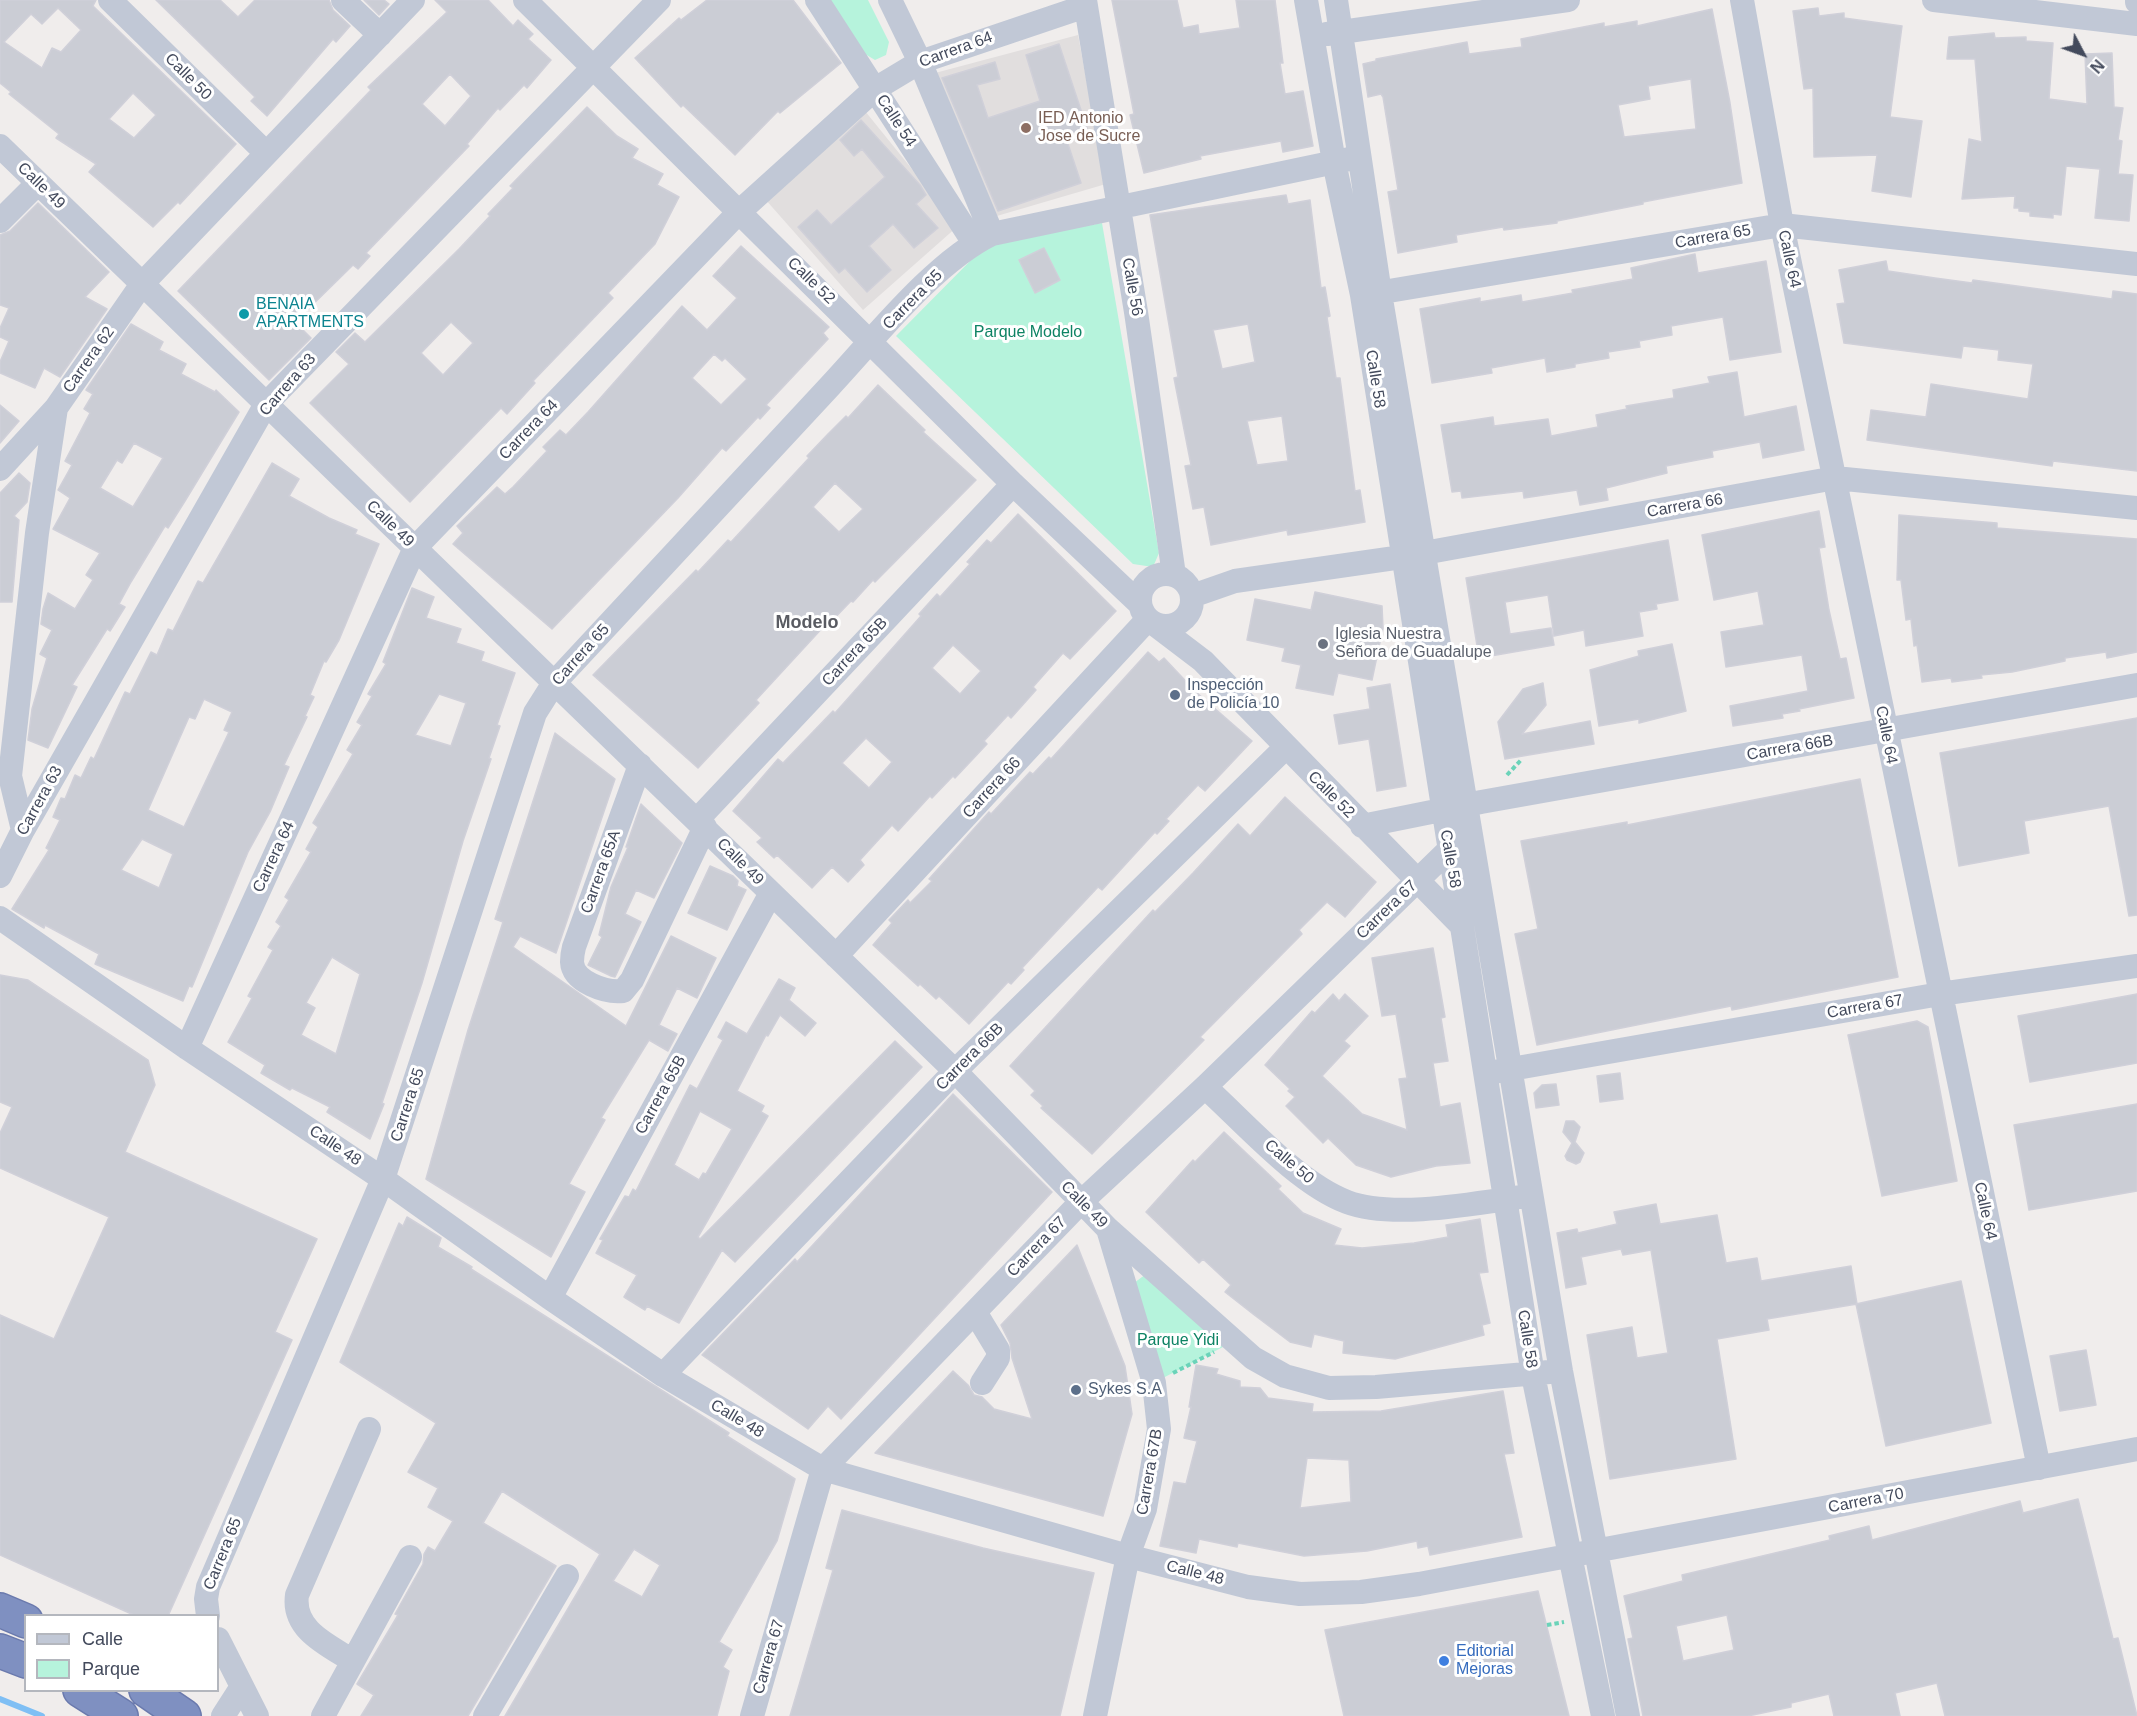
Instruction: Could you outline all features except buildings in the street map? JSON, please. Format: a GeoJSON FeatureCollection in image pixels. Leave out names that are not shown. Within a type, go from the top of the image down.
{"type":"FeatureCollection","features":[{"type":"Feature","properties":{"kind":"highway"},"geometry":{"type":"LineString","coordinates":[[0,1610],[24,1621]]}},
{"type":"Feature","properties":{"kind":"highway"},"geometry":{"type":"LineString","coordinates":[[0,1651],[24,1660]]}},
{"type":"Feature","properties":{"kind":"highway"},"geometry":{"type":"LineString","coordinates":[[83,1692],[116,1713]]}},
{"type":"Feature","properties":{"kind":"highway"},"geometry":{"type":"LineString","coordinates":[[149,1692],[184,1716]]}},
{"type":"Feature","properties":{"kind":"street","name":"Calle 50"},"geometry":{"type":"LineString","coordinates":[[110,0],[266,153]]}},
{"type":"Feature","properties":{"kind":"street"},"geometry":{"type":"LineString","coordinates":[[343,0],[380,35]]}},
{"type":"Feature","properties":{"kind":"street","name":"Carrera 62"},"geometry":{"type":"LineString","coordinates":[[23,830],[10,776],[37,533],[56,408],[142,284],[413,0]]}},
{"type":"Feature","properties":{"kind":"street","name":"Calle 52"},"geometry":{"type":"LineString","coordinates":[[525,0],[872,341],[1013,484],[1098,562],[1147,616],[1203,661],[1285,748],[1462,926]]}},
{"type":"Feature","properties":{"kind":"street","name":"Carrera 63"},"geometry":{"type":"LineString","coordinates":[[0,876],[23,830],[266,404],[659,0]]}},
{"type":"Feature","properties":{"kind":"street","name":"Calle 54"},"geometry":{"type":"LineString","coordinates":[[817,0],[875,89],[983,238]]}},
{"type":"Feature","properties":{"kind":"street"},"geometry":{"type":"LineString","coordinates":[[890,0],[920,62],[983,238]]}},
{"type":"Feature","properties":{"kind":"street","name":"Calle 58"},"geometry":{"type":"LineString","coordinates":[[1306,0],[1334,162],[1371,294]]}},
{"type":"Feature","properties":{"kind":"street","name":"Calle 58"},"geometry":{"type":"LineString","coordinates":[[1336,0],[1359,157],[1371,294],[1413,555],[1442,810],[1462,926],[1531,1196],[1561,1371],[1628,1716]]}},
{"type":"Feature","properties":{"kind":"street"},"geometry":{"type":"LineString","coordinates":[[1313,36],[1568,0]]}},
{"type":"Feature","properties":{"kind":"street","name":"Calle 64"},"geometry":{"type":"LineString","coordinates":[[1742,0],[1782,225],[2039,1468]]}},
{"type":"Feature","properties":{"kind":"street"},"geometry":{"type":"LineString","coordinates":[[1934,0],[2137,24]]}},
{"type":"Feature","properties":{"kind":"street","name":"Carrera 64"},"geometry":{"type":"LineString","coordinates":[[187,1048],[415,548],[740,212],[875,89],[920,62],[1085,3]]}},
{"type":"Feature","properties":{"kind":"street","name":"Calle 56"},"geometry":{"type":"LineString","coordinates":[[1085,3],[1136,312],[1170,575]]}},
{"type":"Feature","properties":{"kind":"street","name":"Calle 49"},"geometry":{"type":"LineString","coordinates":[[0,147],[955,1071],[1108,1229],[1253,1358],[1285,1376],[1329,1388],[1376,1387],[1561,1371]]}},
{"type":"Feature","properties":{"kind":"street","name":"Carrera 65"},"geometry":{"type":"LineString","coordinates":[[208,1614],[206,1599],[208,1587],[383,1179],[535,713],[554,683],[872,341],[927,284],[983,238],[1117,207],[1359,157]]}},
{"type":"Feature","properties":{"kind":"street"},"geometry":{"type":"LineString","coordinates":[[0,221],[38,183]]}},
{"type":"Feature","properties":{"kind":"street","name":"Carrera 65"},"geometry":{"type":"LineString","coordinates":[[1371,294],[1782,225],[2137,264]]}},
{"type":"Feature","properties":{"kind":"street"},"geometry":{"type":"LineString","coordinates":[[0,469],[56,408]]}},
{"type":"Feature","properties":{"kind":"street","name":"Carrera 66"},"geometry":{"type":"LineString","coordinates":[[1170,575],[1236,581],[1413,555],[1835,478],[2137,508]]}},
{"type":"Feature","properties":{"kind":"street","name":"Carrera 65B"},"geometry":{"type":"LineString","coordinates":[[610,993],[623,991],[632,980],[701,824],[1013,484]]}},
{"type":"Feature","properties":{"kind":"street","name":"Calle 58"},"geometry":{"type":"LineString","coordinates":[[1413,555],[1470,830],[1498,1071],[1504,1199],[1533,1375],[1603,1716]]}},
{"type":"Feature","properties":{"kind":"street"},"geometry":{"type":"LineString","coordinates":[[1098,562],[1170,575],[1185,582],[1192,602],[1203,661]]}},
{"type":"Feature","properties":{"kind":"street"},"geometry":{"type":"LineString","coordinates":[[1170,575],[1149,581],[1143,589],[1147,616],[1160,626],[1176,625],[1183,621],[1192,602]]}},
{"type":"Feature","properties":{"kind":"street","name":"Carrera 66"},"geometry":{"type":"LineString","coordinates":[[1192,602],[1236,581]]}},
{"type":"Feature","properties":{"kind":"street","name":"Carrera 66"},"geometry":{"type":"LineString","coordinates":[[836,956],[1147,616]]}},
{"type":"Feature","properties":{"kind":"street","name":"Carrera 66B"},"geometry":{"type":"LineString","coordinates":[[1442,810],[1886,732],[2137,685]]}},
{"type":"Feature","properties":{"kind":"street","name":"Carrera 66B"},"geometry":{"type":"LineString","coordinates":[[663,1375],[955,1071],[1285,748]]}},
{"type":"Feature","properties":{"kind":"street","name":"Carrera 65A"},"geometry":{"type":"LineString","coordinates":[[610,993],[581,978],[572,964],[574,947],[639,765]]}},
{"type":"Feature","properties":{"kind":"street"},"geometry":{"type":"LineString","coordinates":[[1362,826],[1442,810]]}},
{"type":"Feature","properties":{"kind":"street","name":"Carrera 67"},"geometry":{"type":"LineString","coordinates":[[752,1716],[823,1469],[1081,1202],[1205,1087],[1470,830]]}},
{"type":"Feature","properties":{"kind":"street","name":"Carrera 65B"},"geometry":{"type":"LineString","coordinates":[[550,1298],[771,893]]}},
{"type":"Feature","properties":{"kind":"street","name":"Calle 48"},"geometry":{"type":"LineString","coordinates":[[0,918],[187,1048],[383,1179],[663,1375],[823,1469],[1128,1556],[1248,1587],[1300,1594],[1361,1592],[1595,1552]]}},
{"type":"Feature","properties":{"kind":"street","name":"Carrera 67"},"geometry":{"type":"LineString","coordinates":[[1498,1071],[1940,994],[2137,966]]}},
{"type":"Feature","properties":{"kind":"street","name":"Calle 50"},"geometry":{"type":"LineString","coordinates":[[1205,1087],[1304,1177],[1348,1202],[1396,1210],[1531,1196]]}},
{"type":"Feature","properties":{"kind":"street","name":"Carrera 67B"},"geometry":{"type":"LineString","coordinates":[[1095,1716],[1128,1556],[1145,1509],[1157,1445],[1158,1412],[1154,1383],[1108,1229]]}},
{"type":"Feature","properties":{"kind":"street"},"geometry":{"type":"LineString","coordinates":[[975,1312],[998,1350],[998,1358],[982,1383]]}},
{"type":"Feature","properties":{"kind":"street"},"geometry":{"type":"LineString","coordinates":[[353,1661],[309,1632],[295,1607],[297,1595],[369,1429]]}},
{"type":"Feature","properties":{"kind":"street","name":"Carrera 70"},"geometry":{"type":"LineString","coordinates":[[1595,1552],[2137,1449]]}},
{"type":"Feature","properties":{"kind":"street"},"geometry":{"type":"LineString","coordinates":[[323,1716],[410,1557]]}},
{"type":"Feature","properties":{"kind":"street"},"geometry":{"type":"LineString","coordinates":[[485,1716],[567,1576]]}},
{"type":"Feature","properties":{"kind":"street"},"geometry":{"type":"LineString","coordinates":[[219,1641],[256,1716]]}},
{"type":"Feature","properties":{"kind":"street"},"geometry":{"type":"LineString","coordinates":[[223,1716],[242,1688]]}},
{"type":"Feature","properties":{"kind":"path"},"geometry":{"type":"LineString","coordinates":[[1154,1383],[1233,1341]]}},
{"type":"Feature","properties":{"kind":"shaded area","name":"IED Antonio Jose de Sucre"},"geometry":{"type":"Polygon","coordinates":[[[1078,35],[1106,184],[990,218],[935,73],[1078,35]]]}},
{"type":"Feature","properties":{"kind":"shaded area"},"geometry":{"type":"Polygon","coordinates":[[[865,111],[958,226],[863,310],[765,199],[865,111]]]}},
{"type":"Feature","properties":{"kind":"green space"},"geometry":{"type":"Polygon","coordinates":[[[828,0],[868,0],[889,42],[886,55],[875,60],[865,54],[828,0]]]}},
{"type":"Feature","properties":{"kind":"green space","name":"Parque Modelo"},"geometry":{"type":"Polygon","coordinates":[[[1102,223],[1159,553],[1153,567],[1133,564],[896,336],[979,252],[998,242],[1102,223]]]}},
{"type":"Feature","properties":{"kind":"green space","name":"Parque Yidi"},"geometry":{"type":"Polygon","coordinates":[[[1146,1274],[1223,1347],[1161,1379],[1134,1283],[1146,1274]]]}},
{"type":"Feature","properties":{"kind":"waterway"},"geometry":{"type":"LineString","coordinates":[[0,1699],[42,1716]]}},
{"type":"Feature","properties":{"kind":"place","name":"IED Antonio Jose de Sucre"},"geometry":{"type":"Point","coordinates":[1026,128]}},
{"type":"Feature","properties":{"kind":"place","name":"BENAIA APARTMENTS"},"geometry":{"type":"Point","coordinates":[244,314]}},
{"type":"Feature","properties":{"kind":"place","name":"Iglesia Nuestra Señora de Guadalupe"},"geometry":{"type":"Point","coordinates":[1323,644]}},
{"type":"Feature","properties":{"kind":"place","name":"Inspección de Policía 10"},"geometry":{"type":"Point","coordinates":[1175,695]}},
{"type":"Feature","properties":{"kind":"place","name":"Sykes S.A"},"geometry":{"type":"Point","coordinates":[1076,1390]}},
{"type":"Feature","properties":{"kind":"place","name":"Editorial Mejoras"},"geometry":{"type":"Point","coordinates":[1444,1661]}},
{"type":"Feature","properties":{"kind":"district","name":"Modelo"},"geometry":{"type":"Point","coordinates":[807,623]}}]}
